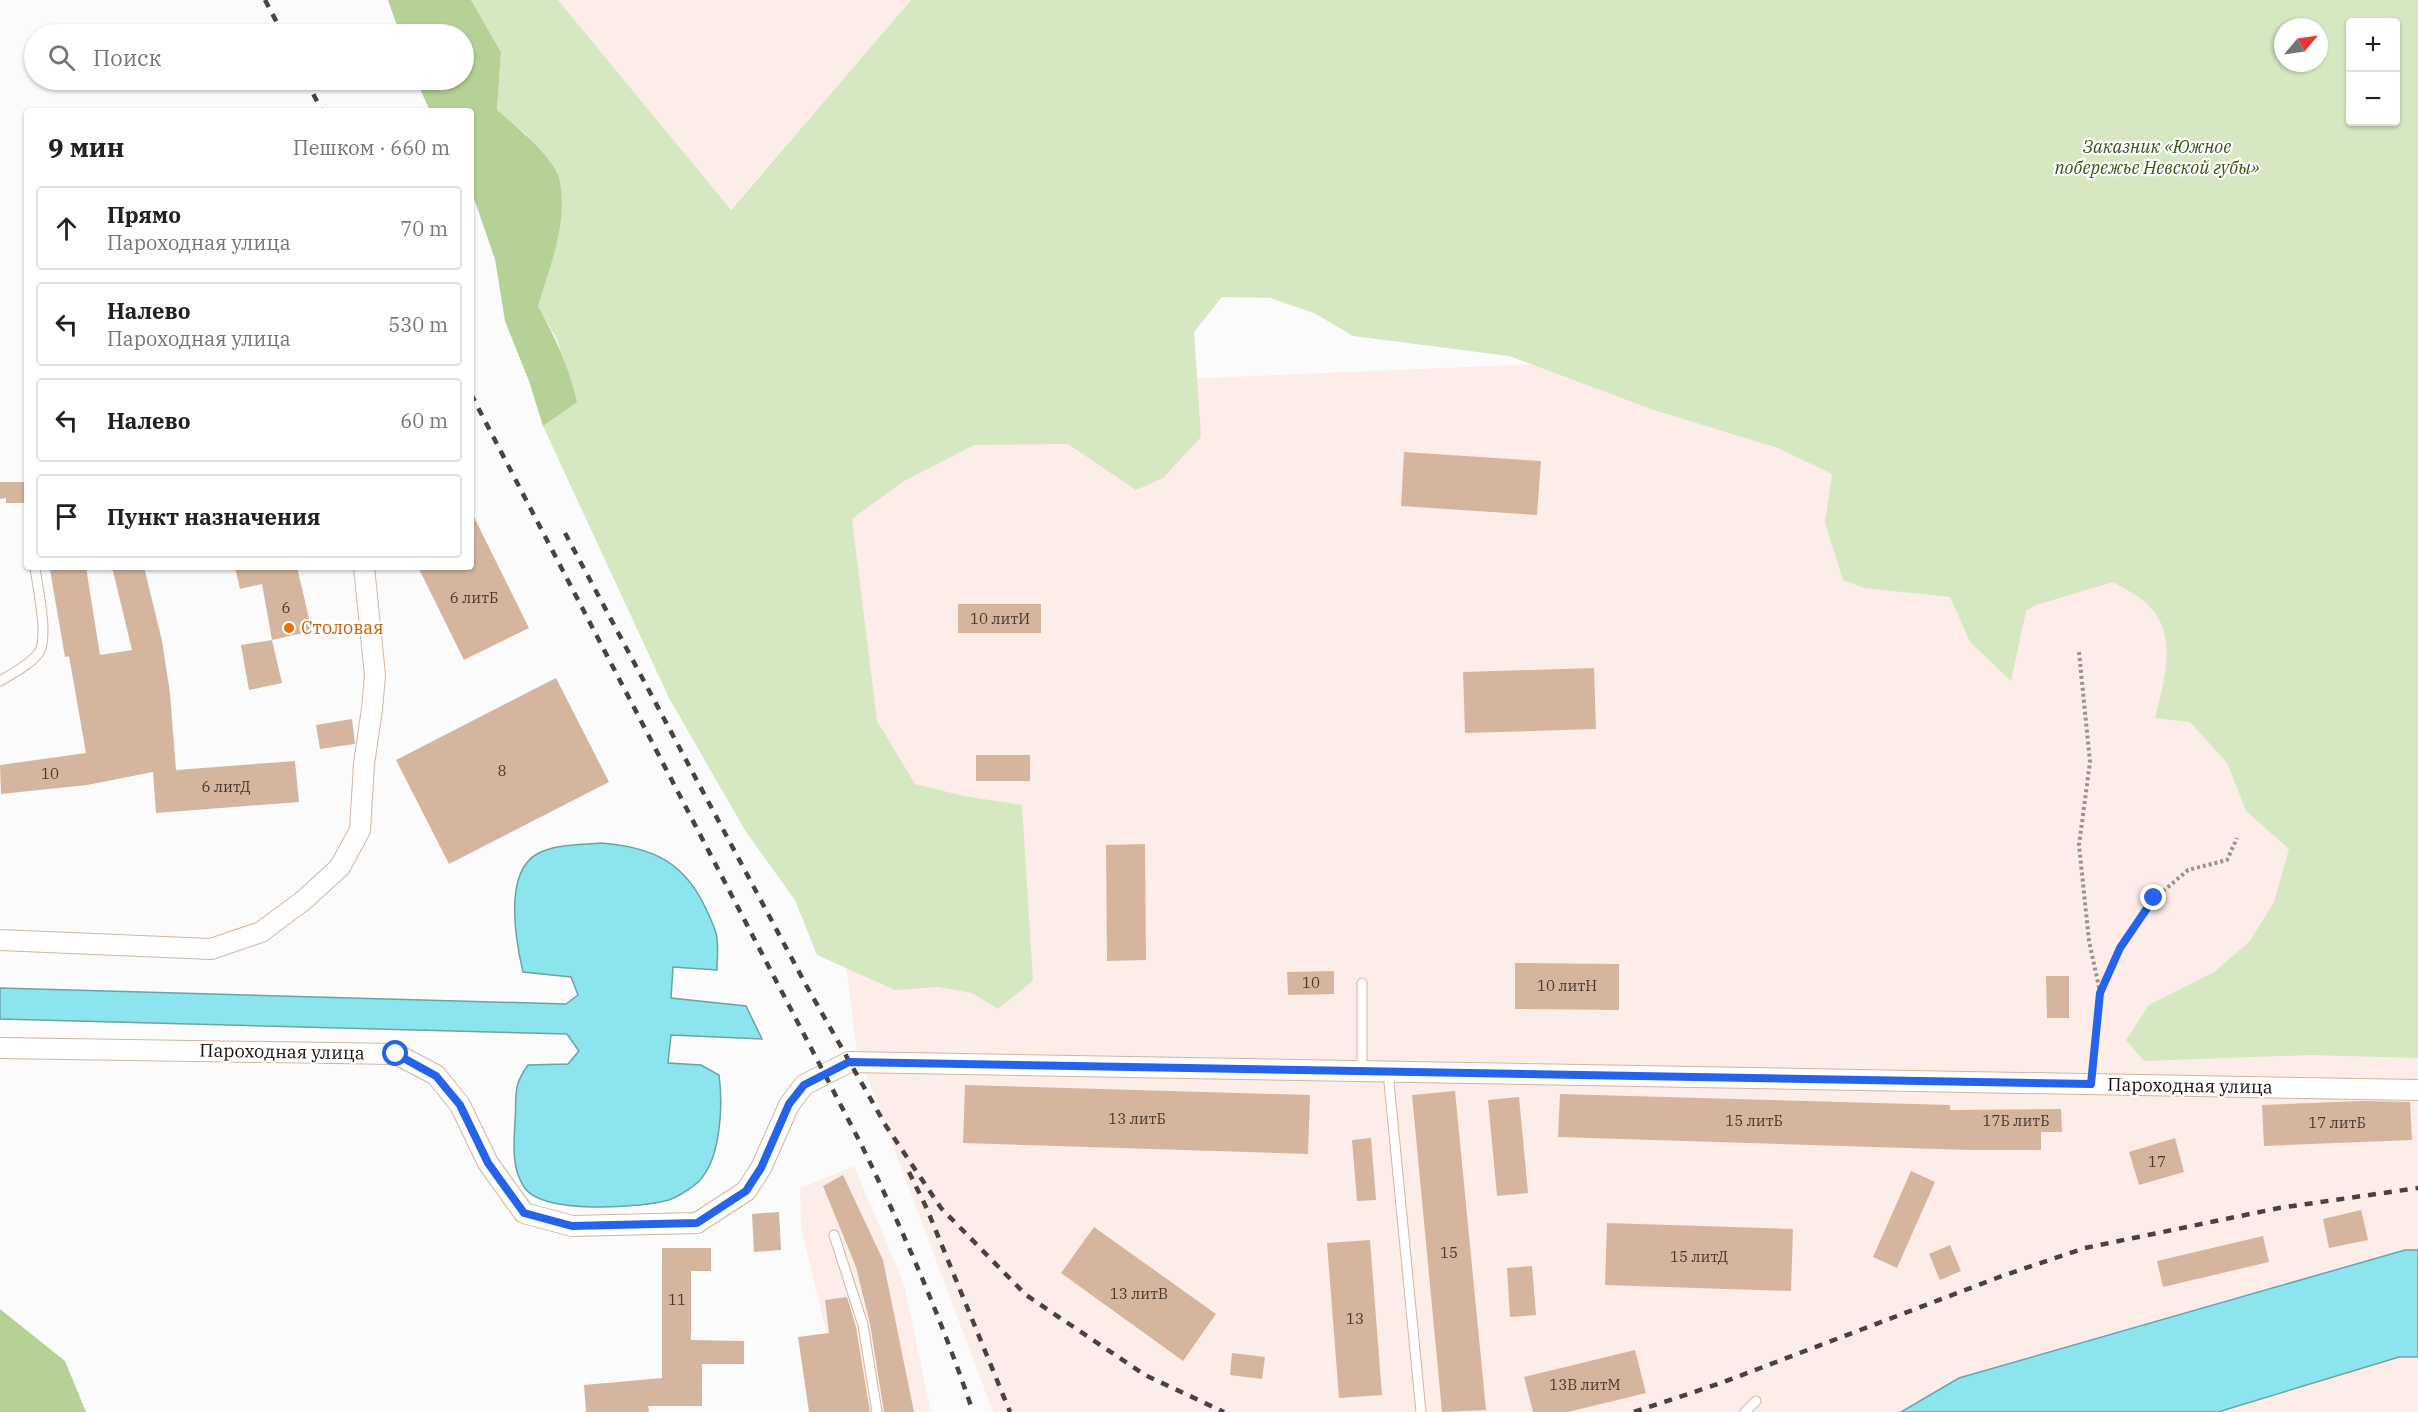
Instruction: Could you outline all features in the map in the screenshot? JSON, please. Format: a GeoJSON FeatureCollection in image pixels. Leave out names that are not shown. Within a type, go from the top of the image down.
{"type":"FeatureCollection","features":[{"type":"Feature","properties":{"kind":"street"},"geometry":{"type":"LineString","coordinates":[[0,940],[211,949],[261,932],[304,900],[340,867],[360,830],[364,764],[375,675],[364,570]]}},
{"type":"Feature","properties":{"kind":"street","name":"Пароходная улица"},"geometry":{"type":"LineString","coordinates":[[0,1048],[396,1054],[436,1076],[460,1105],[488,1163],[524,1213],[572,1226],[697,1223],[746,1191],[761,1168],[789,1104],[804,1085],[849,1062],[2418,1090]]}},
{"type":"Feature","properties":{"kind":"lane"},"geometry":{"type":"LineString","coordinates":[[0,681],[24,667],[40,652],[43,629],[35,570]]}},
{"type":"Feature","properties":{"kind":"lane"},"geometry":{"type":"LineString","coordinates":[[1362,983],[1362,1071]]}},
{"type":"Feature","properties":{"kind":"lane"},"geometry":{"type":"LineString","coordinates":[[1388,1071],[1421,1412]]}},
{"type":"Feature","properties":{"kind":"lane"},"geometry":{"type":"LineString","coordinates":[[834,1235],[863,1325],[877,1412]]}},
{"type":"Feature","properties":{"kind":"lane"},"geometry":{"type":"LineString","coordinates":[[1745,1412],[1756,1401]]}},
{"type":"Feature","properties":{"kind":"path"},"geometry":{"type":"LineString","coordinates":[[2079,652],[2090,762],[2079,845],[2089,941],[2100,993],[2091,1084]]}},
{"type":"Feature","properties":{"kind":"path"},"geometry":{"type":"LineString","coordinates":[[2100,993],[2120,948],[2154,898],[2188,870],[2226,860],[2237,838]]}},
{"type":"Feature","properties":{"kind":"shaded area"},"geometry":{"type":"Polygon","coordinates":[[[558,0],[911,0],[730,210],[558,0]]]}},
{"type":"Feature","properties":{"kind":"shaded area"},"geometry":{"type":"Polygon","coordinates":[[[2418,327],[2418,1250],[2405,1250],[1959,1378],[1901,1412],[993,1412],[856,1047],[777,396],[2418,327]]]}},
{"type":"Feature","properties":{"kind":"shaded area"},"geometry":{"type":"Polygon","coordinates":[[[854,1166],[904,1284],[931,1412],[837,1412],[825,1327],[801,1227],[800,1188],[854,1166]]]}},
{"type":"Feature","properties":{"kind":"shaded area"},"geometry":{"type":"Polygon","coordinates":[[[2399,1357],[2418,1357],[2418,1412],[2218,1412],[2399,1357]]]}},
{"type":"Feature","properties":{"kind":"green space"},"geometry":{"type":"Polygon","coordinates":[[[388,0],[471,0],[501,52],[497,110],[541,151],[556,170],[559,178],[562,211],[560,227],[553,259],[538,306],[561,352],[577,402],[543,426],[529,381],[505,321],[495,259],[474,199],[474,108],[429,108],[421,90],[474,90],[474,24],[396,24],[388,0]]]}},
{"type":"Feature","properties":{"kind":"green space","name":"Заказник «Южное побережье Невской губы»"},"geometry":{"type":"Polygon","coordinates":[[[471,0],[558,0],[731,210],[911,0],[2418,0],[2418,1058],[2311,1055],[2144,1061],[2126,1040],[2149,1005],[2214,972],[2250,941],[2274,902],[2289,849],[2246,811],[2227,763],[2190,722],[2155,718],[2165,674],[2166,644],[2158,617],[2136,595],[2113,582],[2036,605],[2026,611],[2011,681],[1970,642],[1950,597],[1864,588],[1843,580],[1825,523],[1832,474],[1778,448],[1651,409],[1509,356],[1353,336],[1314,313],[1270,298],[1222,297],[1194,332],[1201,437],[1163,478],[1136,490],[1068,444],[974,445],[904,481],[852,519],[877,721],[915,784],[964,796],[1022,805],[1033,981],[998,1009],[972,993],[938,987],[895,990],[817,955],[795,900],[746,832],[669,698],[543,426],[577,401],[557,340],[538,306],[527,135],[497,110],[501,52],[471,0]]]}},
{"type":"Feature","properties":{"kind":"green space"},"geometry":{"type":"Polygon","coordinates":[[[0,1309],[65,1361],[86,1412],[0,1412],[0,1309]]]}},
{"type":"Feature","properties":{"kind":"water"},"geometry":{"type":"Polygon","coordinates":[[[601,843],[636,848],[665,860],[688,880],[707,911],[717,937],[717,970],[673,967],[671,998],[746,1006],[762,1039],[671,1035],[668,1063],[701,1065],[719,1075],[721,1101],[716,1145],[707,1170],[694,1186],[669,1200],[615,1207],[570,1206],[534,1196],[524,1187],[517,1171],[514,1155],[517,1086],[528,1065],[568,1064],[579,1051],[567,1034],[0,1019],[0,988],[566,1004],[578,995],[571,977],[523,972],[515,926],[519,876],[526,863],[544,851],[601,843]]]}},
{"type":"Feature","properties":{"kind":"water"},"geometry":{"type":"Polygon","coordinates":[[[2405,1250],[2418,1250],[2418,1357],[2399,1357],[2218,1412],[1901,1412],[1959,1378],[2405,1250]]]}},
{"type":"Feature","properties":{"kind":"building"},"geometry":{"type":"Polygon","coordinates":[[[1404,452],[1541,461],[1537,515],[1401,506],[1404,452]]]}},
{"type":"Feature","properties":{"kind":"building"},"geometry":{"type":"Polygon","coordinates":[[[0,482],[24,482],[24,503],[6,503],[6,498],[0,499],[0,482]]]}},
{"type":"Feature","properties":{"kind":"building"},"geometry":{"type":"Polygon","coordinates":[[[474,517],[529,628],[464,660],[419,570],[474,570],[474,517]]]}},
{"type":"Feature","properties":{"kind":"building"},"geometry":{"type":"Polygon","coordinates":[[[50,570],[86,570],[100,655],[132,650],[113,570],[145,570],[162,641],[170,693],[176,770],[295,761],[299,802],[156,813],[153,772],[87,785],[1,794],[0,765],[86,753],[69,656],[65,657],[50,570]]]}},
{"type":"Feature","properties":{"kind":"building"},"geometry":{"type":"Polygon","coordinates":[[[236,570],[298,570],[312,631],[272,640],[262,584],[240,589],[236,570]]]}},
{"type":"Feature","properties":{"kind":"building"},"geometry":{"type":"Polygon","coordinates":[[[958,604],[1041,604],[1041,633],[958,633],[958,604]]]}},
{"type":"Feature","properties":{"kind":"building"},"geometry":{"type":"Polygon","coordinates":[[[272,640],[282,683],[249,690],[241,645],[272,640]]]}},
{"type":"Feature","properties":{"kind":"building"},"geometry":{"type":"Polygon","coordinates":[[[1594,668],[1596,729],[1465,733],[1463,672],[1594,668]]]}},
{"type":"Feature","properties":{"kind":"building"},"geometry":{"type":"Polygon","coordinates":[[[556,678],[609,782],[449,864],[396,760],[556,678]]]}},
{"type":"Feature","properties":{"kind":"building"},"geometry":{"type":"Polygon","coordinates":[[[352,719],[355,744],[320,749],[316,725],[352,719]]]}},
{"type":"Feature","properties":{"kind":"building"},"geometry":{"type":"Polygon","coordinates":[[[976,755],[1030,755],[1030,781],[976,781],[976,755]]]}},
{"type":"Feature","properties":{"kind":"building"},"geometry":{"type":"Polygon","coordinates":[[[1145,844],[1146,960],[1107,961],[1106,845],[1145,844]]]}},
{"type":"Feature","properties":{"kind":"building"},"geometry":{"type":"Polygon","coordinates":[[[1515,963],[1619,964],[1619,1010],[1515,1009],[1515,963]]]}},
{"type":"Feature","properties":{"kind":"building"},"geometry":{"type":"Polygon","coordinates":[[[1334,971],[1334,994],[1288,995],[1287,972],[1334,971]]]}},
{"type":"Feature","properties":{"kind":"building"},"geometry":{"type":"Polygon","coordinates":[[[2046,976],[2069,976],[2069,1018],[2047,1018],[2046,976]]]}},
{"type":"Feature","properties":{"kind":"building"},"geometry":{"type":"Polygon","coordinates":[[[965,1085],[1310,1095],[1308,1154],[963,1143],[965,1085]]]}},
{"type":"Feature","properties":{"kind":"building"},"geometry":{"type":"Polygon","coordinates":[[[1455,1091],[1486,1410],[1442,1412],[1412,1095],[1455,1091]]]}},
{"type":"Feature","properties":{"kind":"building"},"geometry":{"type":"Polygon","coordinates":[[[1560,1094],[1950,1105],[1950,1110],[2061,1109],[2062,1132],[2041,1132],[2041,1150],[1970,1150],[1558,1137],[1560,1094]]]}},
{"type":"Feature","properties":{"kind":"building"},"geometry":{"type":"Polygon","coordinates":[[[1519,1097],[1528,1193],[1497,1196],[1488,1100],[1519,1097]]]}},
{"type":"Feature","properties":{"kind":"building"},"geometry":{"type":"Polygon","coordinates":[[[2361,1101],[2410,1102],[2412,1140],[2264,1146],[2262,1105],[2361,1101]]]}},
{"type":"Feature","properties":{"kind":"building"},"geometry":{"type":"Polygon","coordinates":[[[1371,1138],[1376,1200],[1357,1201],[1352,1140],[1371,1138]]]}},
{"type":"Feature","properties":{"kind":"building"},"geometry":{"type":"Polygon","coordinates":[[[2175,1138],[2184,1172],[2139,1185],[2129,1152],[2175,1138]]]}},
{"type":"Feature","properties":{"kind":"building"},"geometry":{"type":"Polygon","coordinates":[[[1911,1171],[1935,1182],[1897,1268],[1873,1257],[1911,1171]]]}},
{"type":"Feature","properties":{"kind":"building"},"geometry":{"type":"Polygon","coordinates":[[[843,1175],[883,1260],[914,1412],[884,1412],[870,1324],[856,1267],[823,1186],[843,1175]]]}},
{"type":"Feature","properties":{"kind":"building"},"geometry":{"type":"Polygon","coordinates":[[[2361,1210],[2368,1240],[2329,1248],[2323,1219],[2361,1210]]]}},
{"type":"Feature","properties":{"kind":"building"},"geometry":{"type":"Polygon","coordinates":[[[779,1212],[781,1250],[754,1252],[752,1214],[779,1212]]]}},
{"type":"Feature","properties":{"kind":"building"},"geometry":{"type":"Polygon","coordinates":[[[1607,1223],[1793,1229],[1791,1291],[1605,1285],[1607,1223]]]}},
{"type":"Feature","properties":{"kind":"building"},"geometry":{"type":"Polygon","coordinates":[[[1094,1227],[1216,1314],[1183,1361],[1061,1273],[1094,1227]]]}},
{"type":"Feature","properties":{"kind":"building"},"geometry":{"type":"Polygon","coordinates":[[[2263,1236],[2269,1262],[2163,1287],[2157,1261],[2263,1236]]]}},
{"type":"Feature","properties":{"kind":"building"},"geometry":{"type":"Polygon","coordinates":[[[1370,1240],[1382,1395],[1339,1398],[1327,1243],[1370,1240]]]}},
{"type":"Feature","properties":{"kind":"building"},"geometry":{"type":"Polygon","coordinates":[[[1950,1245],[1961,1271],[1940,1280],[1929,1254],[1950,1245]]]}},
{"type":"Feature","properties":{"kind":"building"},"geometry":{"type":"Polygon","coordinates":[[[662,1248],[711,1248],[711,1271],[691,1271],[691,1340],[744,1341],[744,1364],[702,1364],[702,1406],[648,1406],[649,1412],[586,1412],[584,1385],[662,1378],[662,1248]]]}},
{"type":"Feature","properties":{"kind":"building"},"geometry":{"type":"Polygon","coordinates":[[[1532,1266],[1536,1315],[1510,1317],[1507,1268],[1532,1266]]]}},
{"type":"Feature","properties":{"kind":"building"},"geometry":{"type":"Polygon","coordinates":[[[847,1297],[856,1327],[870,1412],[809,1412],[798,1337],[829,1333],[825,1300],[847,1297]]]}},
{"type":"Feature","properties":{"kind":"building"},"geometry":{"type":"Polygon","coordinates":[[[1635,1350],[1646,1393],[1568,1412],[1533,1412],[1524,1377],[1635,1350]]]}},
{"type":"Feature","properties":{"kind":"building"},"geometry":{"type":"Polygon","coordinates":[[[1232,1353],[1265,1357],[1262,1379],[1230,1375],[1232,1353]]]}},
{"type":"Feature","properties":{"kind":"railway"},"geometry":{"type":"LineString","coordinates":[[265,0],[278,24]]}},
{"type":"Feature","properties":{"kind":"railway"},"geometry":{"type":"LineString","coordinates":[[311,90],[320,108]]}},
{"type":"Feature","properties":{"kind":"railway"},"geometry":{"type":"LineString","coordinates":[[474,400],[862,1146],[922,1277],[973,1412]]}},
{"type":"Feature","properties":{"kind":"railway"},"geometry":{"type":"LineString","coordinates":[[565,533],[806,985],[886,1126],[941,1208],[1026,1295],[1145,1375],[1224,1412]]}},
{"type":"Feature","properties":{"kind":"railway"},"geometry":{"type":"LineString","coordinates":[[909,1172],[927,1209],[1010,1412]]}},
{"type":"Feature","properties":{"kind":"railway"},"geometry":{"type":"LineString","coordinates":[[1634,1412],[1721,1383],[2002,1276],[2085,1248],[2279,1208],[2418,1188]]}},
{"type":"Feature","properties":{"kind":"place","name":"Столовая"},"geometry":{"type":"Point","coordinates":[289,628]}},
{"type":"Feature","properties":{"kind":"route"},"geometry":{"type":"LineString","coordinates":[[396,1054],[436,1076],[460,1105],[488,1163],[524,1213],[572,1226],[697,1223],[746,1191],[761,1168],[789,1104],[804,1085],[849,1062],[2091,1084],[2100,993],[2120,948],[2154,898]]}}]}
